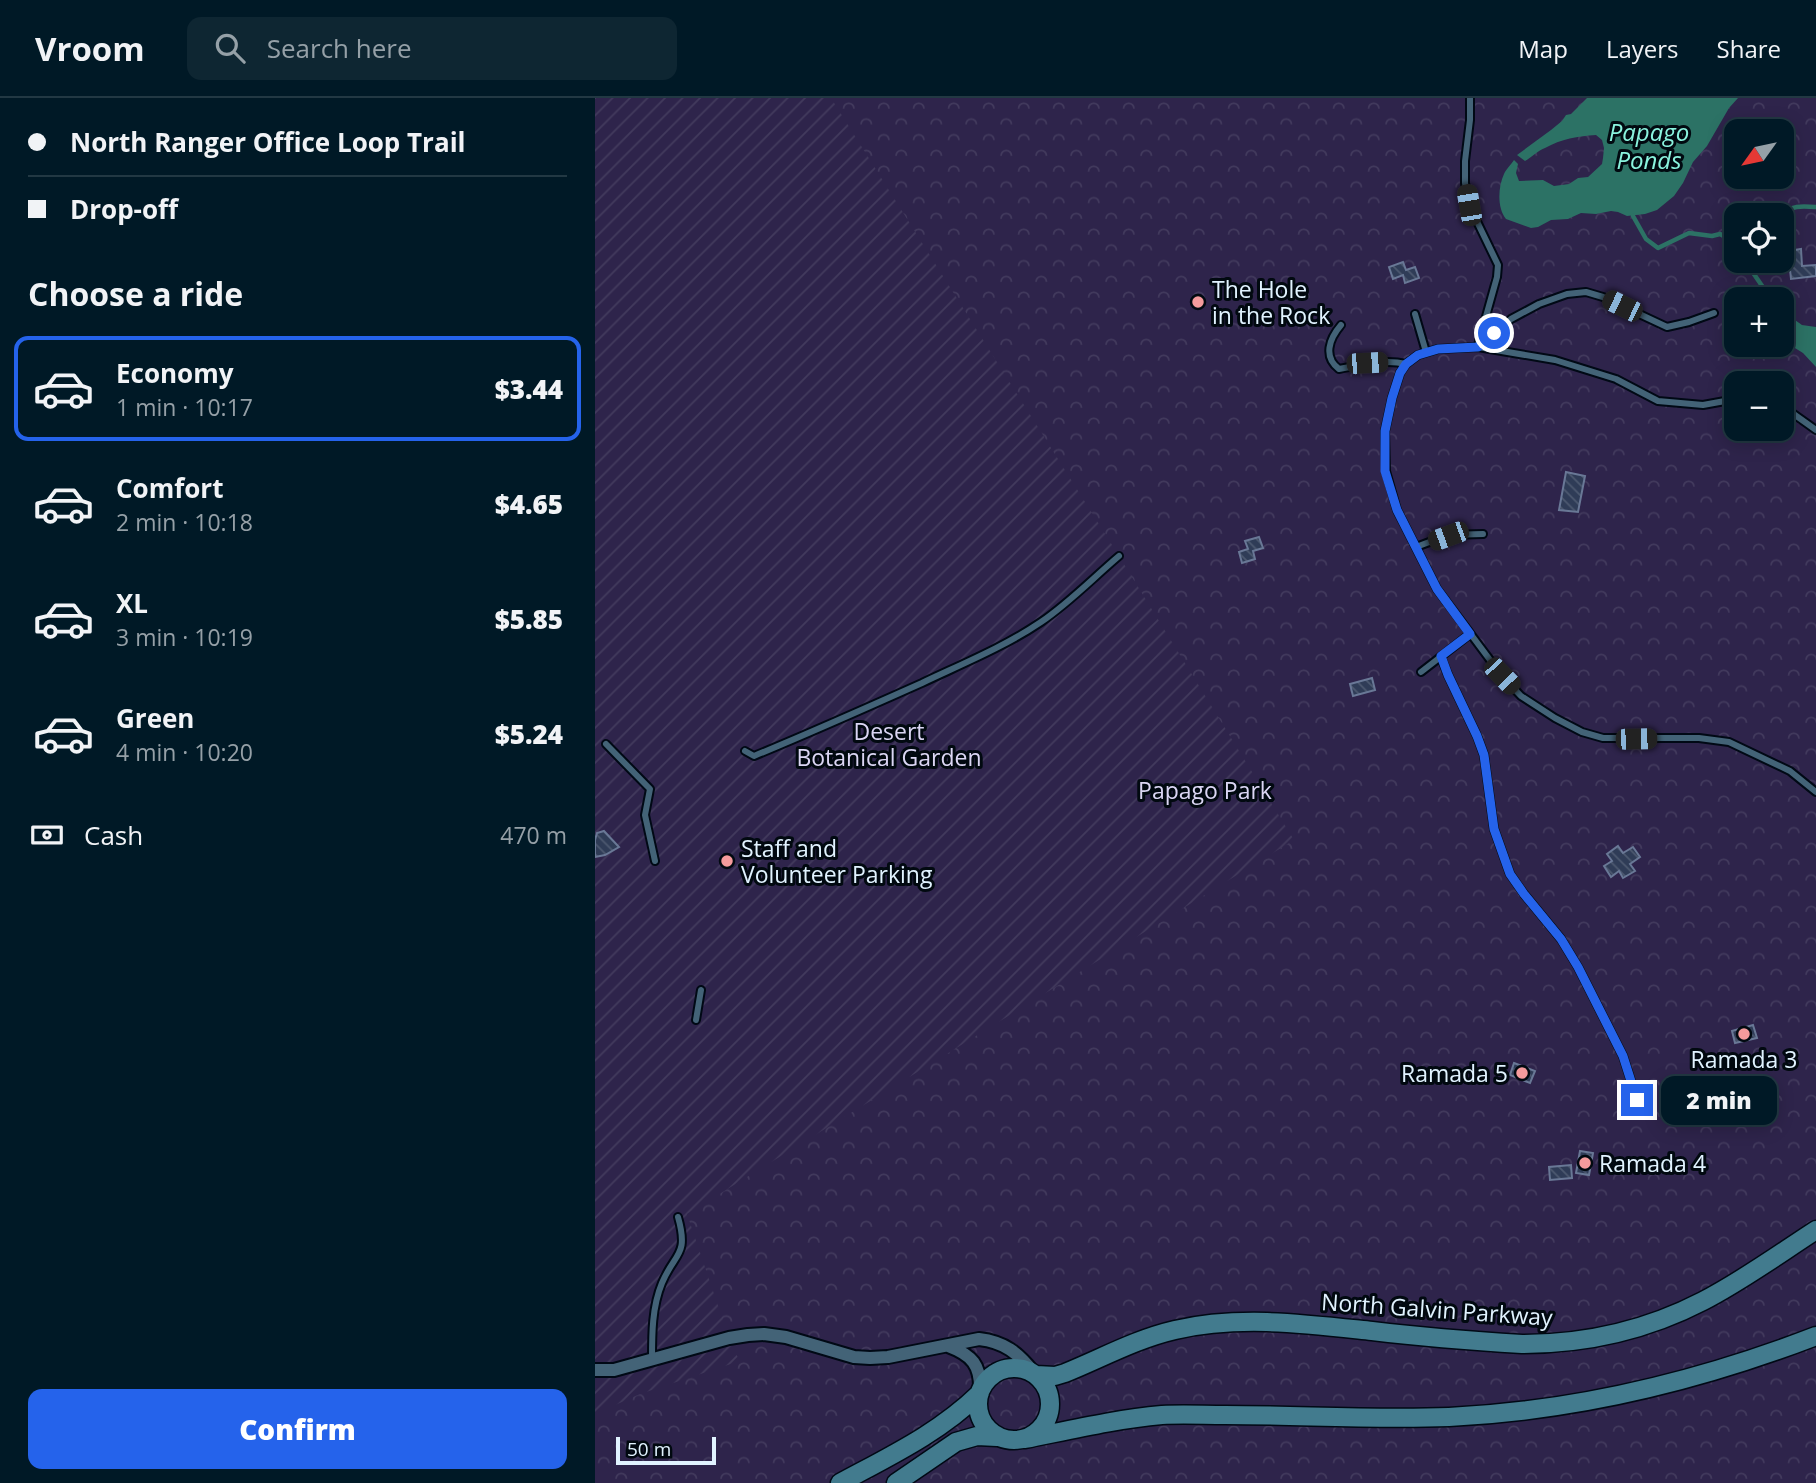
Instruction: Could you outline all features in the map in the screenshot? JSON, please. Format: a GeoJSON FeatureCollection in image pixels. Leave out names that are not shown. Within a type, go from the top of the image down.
{"type":"FeatureCollection","features":[{"type":"Feature","properties":{"kind":"main road","name":"North Galvin Parkway"},"geometry":{"type":"LineString","coordinates":[[1035,1374],[1055,1376],[1124,1346],[1175,1330],[1215,1323],[1299,1323],[1522,1344],[1591,1339],[1643,1326],[1704,1301],[1816,1230]]}},
{"type":"Feature","properties":{"kind":"main road"},"geometry":{"type":"LineString","coordinates":[[895,1483],[956,1442],[977,1436],[1006,1440],[1025,1439],[1162,1415],[1423,1418],[1547,1407],[1670,1383],[1745,1362],[1816,1336]]}},
{"type":"Feature","properties":{"kind":"main road"},"geometry":{"type":"LineString","coordinates":[[841,1483],[925,1437],[957,1415],[980,1392],[993,1374],[1003,1369],[1014,1367],[1035,1374],[1049,1392],[1051,1404],[1044,1426],[1025,1439]]}},
{"type":"Feature","properties":{"kind":"main road"},"geometry":{"type":"LineString","coordinates":[[980,1392],[979,1412],[983,1422],[997,1437]]}},
{"type":"Feature","properties":{"kind":"street"},"geometry":{"type":"LineString","coordinates":[[595,1370],[614,1370],[729,1338],[764,1334],[786,1337],[854,1357],[870,1358],[888,1357],[979,1339],[999,1342],[1035,1374]]}},
{"type":"Feature","properties":{"kind":"street"},"geometry":{"type":"LineString","coordinates":[[948,1346],[960,1350],[971,1359],[980,1374],[980,1392]]}},
{"type":"Feature","properties":{"kind":"lane"},"geometry":{"type":"LineString","coordinates":[[1470,98],[1465,183],[1469,205],[1497,265],[1497,277],[1478,347]]}},
{"type":"Feature","properties":{"kind":"lane"},"geometry":{"type":"LineString","coordinates":[[1478,347],[1511,319],[1539,304],[1567,294],[1586,292],[1667,327],[1714,313]]}},
{"type":"Feature","properties":{"kind":"lane"},"geometry":{"type":"LineString","coordinates":[[1415,314],[1426,352]]}},
{"type":"Feature","properties":{"kind":"lane"},"geometry":{"type":"LineString","coordinates":[[1341,325],[1333,334],[1328,352],[1332,363],[1339,369],[1367,363],[1406,364]]}},
{"type":"Feature","properties":{"kind":"lane"},"geometry":{"type":"LineString","coordinates":[[1724,401],[1703,405],[1658,401],[1616,379],[1588,369],[1555,360],[1478,347],[1426,352],[1406,364],[1400,373],[1385,431],[1385,471],[1397,510],[1437,589],[1502,676],[1521,696],[1582,732],[1616,739],[1699,738],[1729,742],[1790,771],[1816,792]]}},
{"type":"Feature","properties":{"kind":"lane"},"geometry":{"type":"LineString","coordinates":[[1794,414],[1816,430]]}},
{"type":"Feature","properties":{"kind":"lane"},"geometry":{"type":"LineString","coordinates":[[1416,547],[1448,536],[1483,534]]}},
{"type":"Feature","properties":{"kind":"lane"},"geometry":{"type":"LineString","coordinates":[[745,751],[754,756],[856,714],[1004,644],[1043,621],[1119,556]]}},
{"type":"Feature","properties":{"kind":"lane"},"geometry":{"type":"LineString","coordinates":[[1421,672],[1470,634]]}},
{"type":"Feature","properties":{"kind":"lane"},"geometry":{"type":"LineString","coordinates":[[1441,656],[1484,755],[1494,829],[1510,874],[1561,939],[1578,967],[1623,1056],[1637,1100]]}},
{"type":"Feature","properties":{"kind":"lane"},"geometry":{"type":"LineString","coordinates":[[606,744],[650,789]]}},
{"type":"Feature","properties":{"kind":"lane"},"geometry":{"type":"LineString","coordinates":[[650,789],[659,788]]}},
{"type":"Feature","properties":{"kind":"lane"},"geometry":{"type":"LineString","coordinates":[[650,789],[645,815],[655,861]]}},
{"type":"Feature","properties":{"kind":"lane"},"geometry":{"type":"LineString","coordinates":[[696,1020],[701,990]]}},
{"type":"Feature","properties":{"kind":"lane"},"geometry":{"type":"LineString","coordinates":[[652,1361],[652,1327],[662,1283],[681,1252],[683,1239],[678,1217]]}},
{"type":"Feature","properties":{"kind":"green space","name":"Papago Park"},"geometry":{"type":"Polygon","coordinates":[[[595,98],[1816,98],[1816,1483],[595,1483],[595,98]]]}},
{"type":"Feature","properties":{"kind":"green space","name":"Desert Botanical Garden"},"geometry":{"type":"Polygon","coordinates":[[[595,98],[831,98],[1294,840],[687,1214],[732,1347],[740,1361],[640,1394],[595,1414],[595,98]]]}},
{"type":"Feature","properties":{"kind":"water","name":"Papago Ponds"},"geometry":{"type":"Polygon","coordinates":[[[1587,98],[1738,98],[1729,108],[1707,146],[1693,162],[1674,196],[1657,210],[1627,216],[1611,211],[1581,213],[1531,228],[1506,219],[1501,209],[1500,191],[1504,174],[1514,160],[1518,164],[1516,173],[1519,181],[1543,180],[1554,186],[1588,177],[1602,164],[1604,148],[1602,140],[1596,135],[1557,142],[1525,161],[1517,155],[1551,130],[1566,115],[1571,114],[1587,98]]]}},
{"type":"Feature","properties":{"kind":"water"},"geometry":{"type":"Polygon","coordinates":[[[1794,319],[1802,325],[1816,327],[1816,367],[1794,347],[1794,319]]]}},
{"type":"Feature","properties":{"kind":"building"},"geometry":{"type":"Polygon","coordinates":[[[1801,249],[1802,266],[1816,265],[1816,276],[1791,279],[1790,273],[1794,273],[1794,250],[1801,249]]]}},
{"type":"Feature","properties":{"kind":"building"},"geometry":{"type":"Polygon","coordinates":[[[1403,262],[1406,270],[1415,267],[1419,278],[1405,283],[1403,275],[1393,279],[1389,267],[1403,262]]]}},
{"type":"Feature","properties":{"kind":"building"},"geometry":{"type":"Polygon","coordinates":[[[1566,472],[1585,476],[1578,512],[1559,510],[1566,472]]]}},
{"type":"Feature","properties":{"kind":"building"},"geometry":{"type":"Polygon","coordinates":[[[1259,537],[1263,548],[1253,551],[1255,559],[1242,563],[1239,552],[1248,549],[1245,541],[1259,537]]]}},
{"type":"Feature","properties":{"kind":"building"},"geometry":{"type":"Polygon","coordinates":[[[1372,678],[1375,690],[1353,696],[1350,684],[1372,678]]]}},
{"type":"Feature","properties":{"kind":"building"},"geometry":{"type":"Polygon","coordinates":[[[604,831],[619,847],[595,857],[597,833],[604,831]]]}},
{"type":"Feature","properties":{"kind":"building"},"geometry":{"type":"Polygon","coordinates":[[[1618,846],[1623,853],[1633,847],[1640,857],[1630,864],[1635,871],[1623,878],[1619,871],[1611,877],[1604,866],[1612,861],[1607,854],[1618,846]]]}},
{"type":"Feature","properties":{"kind":"building","name":"Ramada 3"},"geometry":{"type":"Polygon","coordinates":[[[1753,1025],[1757,1038],[1735,1043],[1732,1031],[1753,1025]]]}},
{"type":"Feature","properties":{"kind":"building","name":"Ramada 5"},"geometry":{"type":"Polygon","coordinates":[[[1514,1063],[1535,1071],[1530,1083],[1510,1075],[1514,1063]]]}},
{"type":"Feature","properties":{"kind":"building","name":"Ramada 4"},"geometry":{"type":"Polygon","coordinates":[[[1580,1151],[1593,1153],[1589,1175],[1576,1173],[1580,1151]]]}},
{"type":"Feature","properties":{"kind":"building"},"geometry":{"type":"Polygon","coordinates":[[[1571,1165],[1572,1178],[1550,1180],[1549,1167],[1571,1165]]]}},
{"type":"Feature","properties":{"kind":"waterway"},"geometry":{"type":"LineString","coordinates":[[1794,208],[1816,207]]}},
{"type":"Feature","properties":{"kind":"waterway"},"geometry":{"type":"LineString","coordinates":[[1633,216],[1646,239],[1658,248],[1689,233],[1724,236]]}},
{"type":"Feature","properties":{"kind":"waterway"},"geometry":{"type":"LineString","coordinates":[[1753,273],[1763,287]]}},
{"type":"Feature","properties":{"kind":"place","name":"The Hole in the Rock"},"geometry":{"type":"Point","coordinates":[1198,302]}},
{"type":"Feature","properties":{"kind":"place","name":"Staff and Volunteer Parking"},"geometry":{"type":"Point","coordinates":[727,861]}},
{"type":"Feature","properties":{"kind":"place","name":"Ramada 3"},"geometry":{"type":"Point","coordinates":[1744,1034]}},
{"type":"Feature","properties":{"kind":"place","name":"Ramada 5"},"geometry":{"type":"Point","coordinates":[1522,1073]}},
{"type":"Feature","properties":{"kind":"place","name":"Ramada 4"},"geometry":{"type":"Point","coordinates":[1585,1163]}},
{"type":"Feature","properties":{"kind":"route"},"geometry":{"type":"LineString","coordinates":[[1494,333],[1478,347],[1438,349],[1418,355],[1406,364],[1400,373],[1392,398],[1385,431],[1385,471],[1397,510],[1437,589],[1470,634],[1441,656],[1484,755],[1494,829],[1500,850],[1510,874],[1561,939],[1578,967],[1623,1056],[1637,1100]]}}]}
